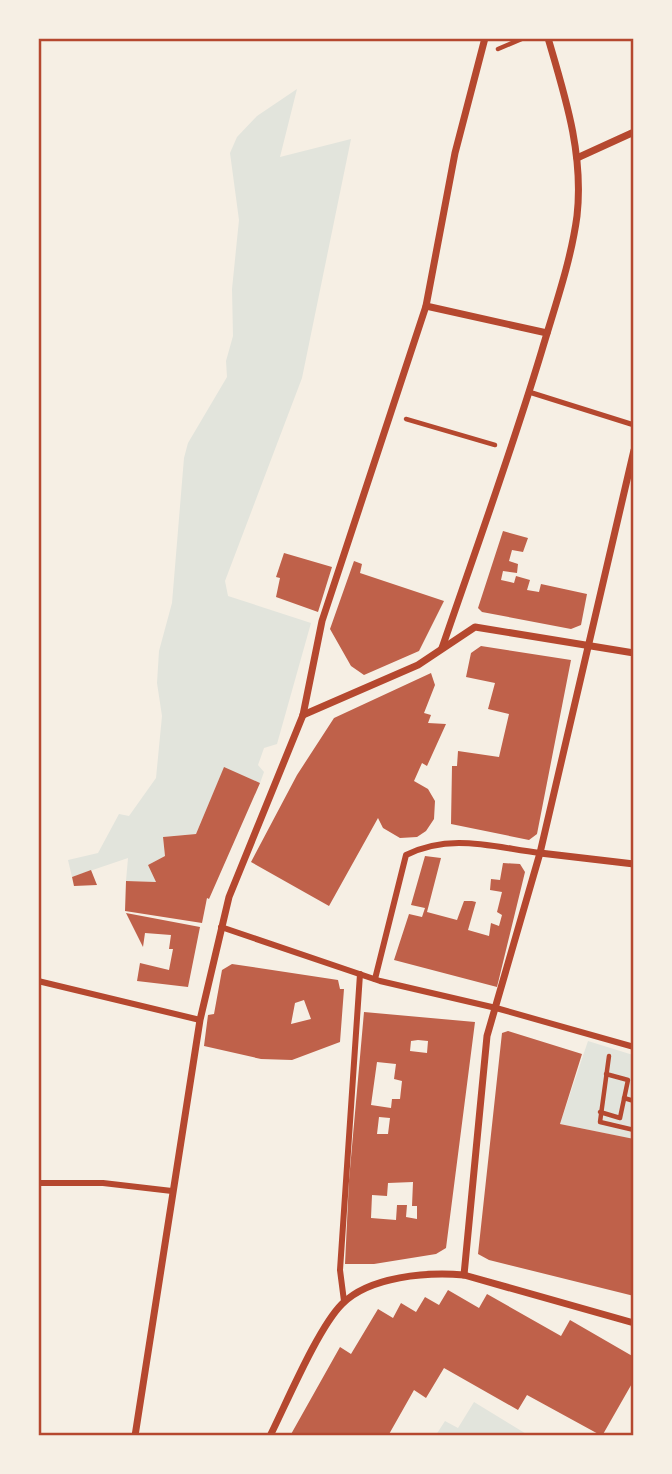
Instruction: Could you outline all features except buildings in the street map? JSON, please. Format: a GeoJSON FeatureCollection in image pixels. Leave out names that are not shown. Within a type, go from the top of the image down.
{"type":"FeatureCollection","features":[{"type":"Feature","properties":{"kind":"street"},"geometry":{"type":"LineString","coordinates":[[135,1436],[200,1020],[229,897],[303,715],[322,621],[426,306],[455,153],[485,38]]}},
{"type":"Feature","properties":{"kind":"street"},"geometry":{"type":"LineString","coordinates":[[442,648],[530,392],[577,215],[577,158],[572,116],[548,38]]}},
{"type":"Feature","properties":{"kind":"street"},"geometry":{"type":"LineString","coordinates":[[577,158],[634,132]]}},
{"type":"Feature","properties":{"kind":"street"},"geometry":{"type":"LineString","coordinates":[[426,306],[547,333]]}},
{"type":"Feature","properties":{"kind":"street"},"geometry":{"type":"LineString","coordinates":[[464,1275],[486,1036],[540,853],[634,450]]}},
{"type":"Feature","properties":{"kind":"street"},"geometry":{"type":"LineString","coordinates":[[303,715],[418,665],[475,627],[634,653]]}},
{"type":"Feature","properties":{"kind":"street"},"geometry":{"type":"LineString","coordinates":[[375,979],[406,855],[436,843],[458,842],[634,864]]}},
{"type":"Feature","properties":{"kind":"street"},"geometry":{"type":"LineString","coordinates":[[222,927],[375,979],[496,1008],[634,1047]]}},
{"type":"Feature","properties":{"kind":"street"},"geometry":{"type":"LineString","coordinates":[[344,1301],[340,1270],[360,974]]}},
{"type":"Feature","properties":{"kind":"street"},"geometry":{"type":"LineString","coordinates":[[38,981],[200,1020]]}},
{"type":"Feature","properties":{"kind":"street"},"geometry":{"type":"LineString","coordinates":[[38,1183],[103,1183],[172,1191]]}},
{"type":"Feature","properties":{"kind":"street"},"geometry":{"type":"LineString","coordinates":[[270,1436],[326,1328],[344,1301],[362,1289],[382,1282],[447,1273],[464,1275],[634,1323]]}},
{"type":"Feature","properties":{"kind":"lane"},"geometry":{"type":"LineString","coordinates":[[530,392],[634,425]]}},
{"type":"Feature","properties":{"kind":"path"},"geometry":{"type":"LineString","coordinates":[[481,55],[524,38]]}},
{"type":"Feature","properties":{"kind":"path"},"geometry":{"type":"LineString","coordinates":[[420,423],[510,450]]}},
{"type":"Feature","properties":{"kind":"path"},"geometry":{"type":"LineString","coordinates":[[612,1041],[600,1122],[634,1130]]}},
{"type":"Feature","properties":{"kind":"path"},"geometry":{"type":"LineString","coordinates":[[600,1112],[620,1118],[628,1080],[606,1074]]}},
{"type":"Feature","properties":{"kind":"path"},"geometry":{"type":"LineString","coordinates":[[624,1098],[634,1101]]}},
{"type":"Feature","properties":{"kind":"shaded area"},"geometry":{"type":"Polygon","coordinates":[[[297,89],[280,157],[351,139],[302,378],[225,581],[228,596],[311,623],[277,744],[264,748],[258,765],[264,772],[260,783],[224,768],[196,834],[163,837],[165,856],[148,865],[156,882],[126,881],[128,858],[72,877],[68,860],[98,853],[119,814],[129,816],[156,778],[162,716],[157,683],[159,651],[172,603],[184,458],[188,443],[227,377],[226,361],[233,336],[232,289],[239,220],[230,153],[237,137],[257,116],[297,89]]]}},
{"type":"Feature","properties":{"kind":"shaded area"},"geometry":{"type":"Polygon","coordinates":[[[588,1041],[633,1055],[633,1139],[560,1124],[588,1041]]]}},
{"type":"Feature","properties":{"kind":"shaded area"},"geometry":{"type":"Polygon","coordinates":[[[474,1402],[528,1435],[436,1435],[445,1421],[458,1428],[474,1402]]]}}]}
